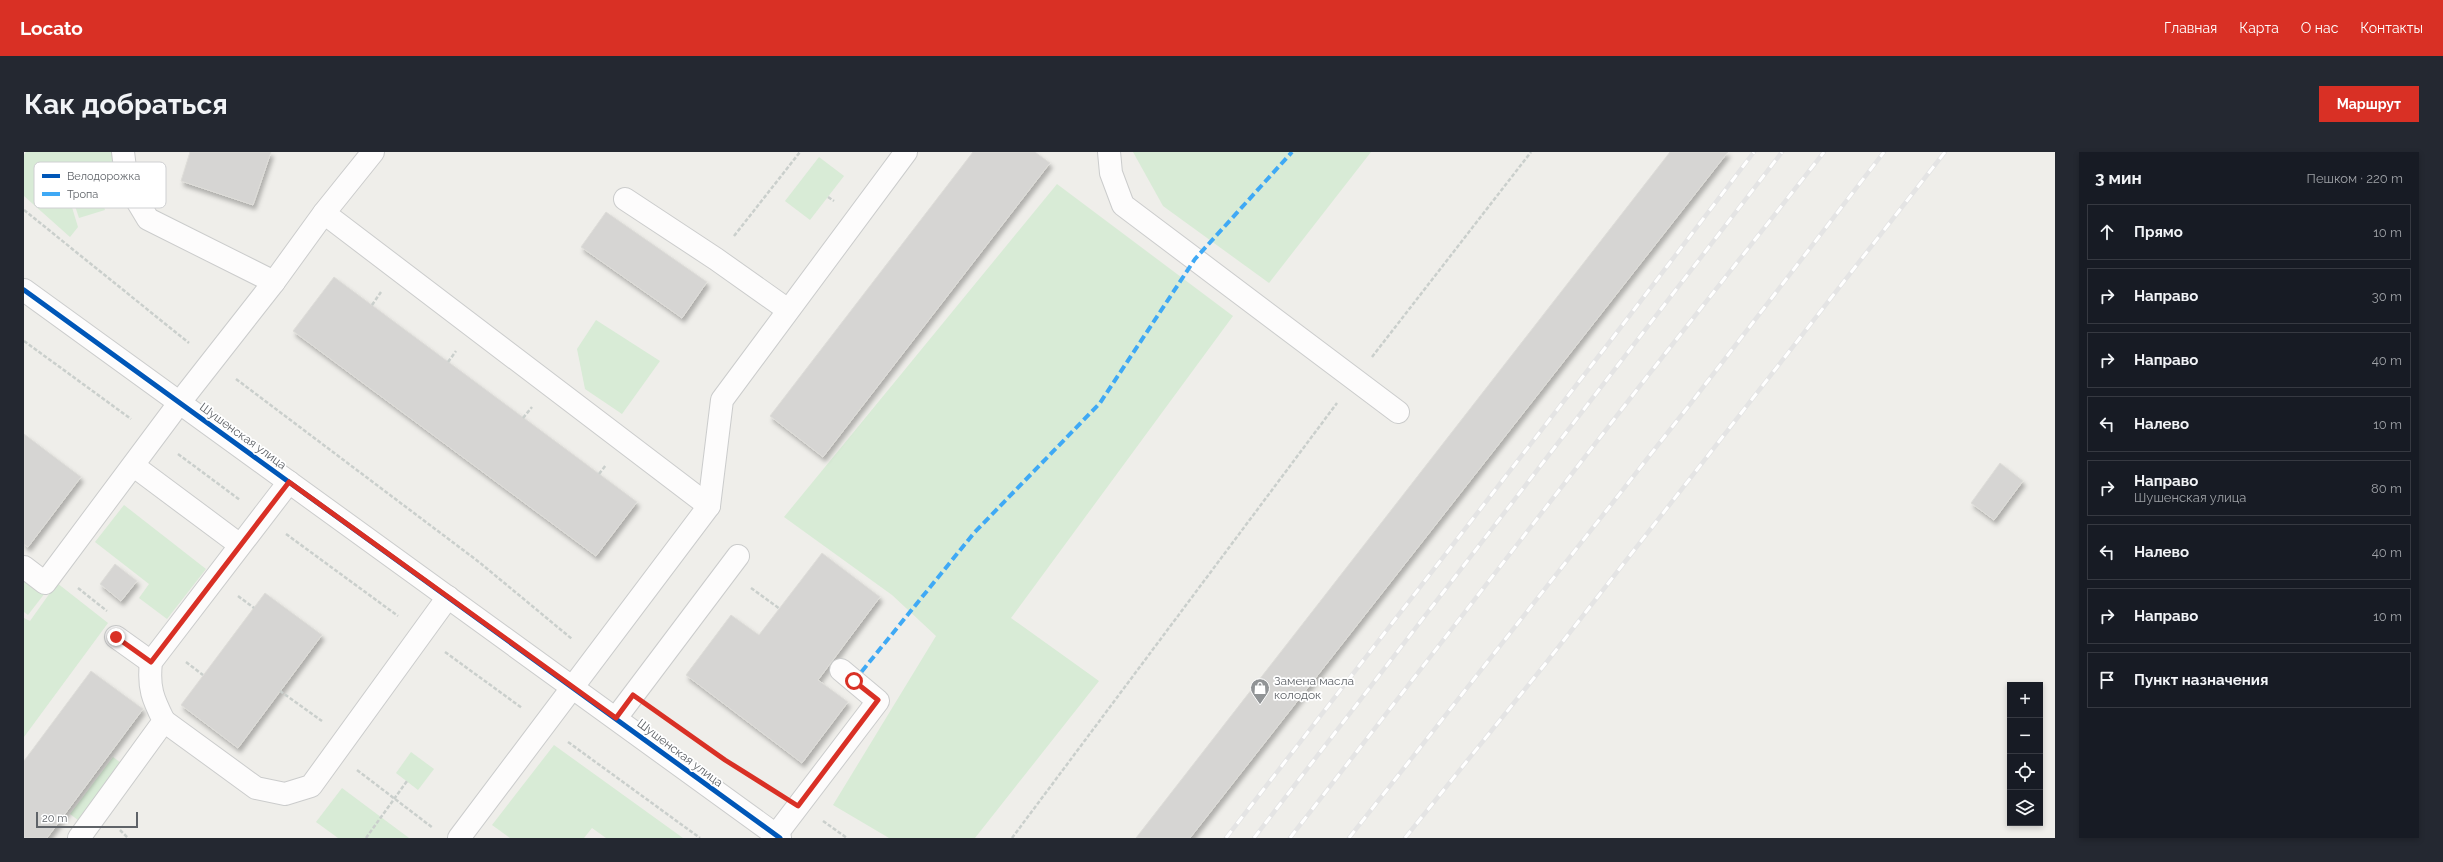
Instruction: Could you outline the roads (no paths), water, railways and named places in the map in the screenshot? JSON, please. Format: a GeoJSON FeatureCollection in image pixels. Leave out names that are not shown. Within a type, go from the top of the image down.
{"type":"FeatureCollection","features":[{"type":"Feature","properties":{"kind":"street"},"geometry":{"type":"LineString","coordinates":[[123,152],[124,162]]}},
{"type":"Feature","properties":{"kind":"street"},"geometry":{"type":"LineString","coordinates":[[24,567],[45,583],[134,466],[180,402],[213,362],[324,213],[373,152]]}},
{"type":"Feature","properties":{"kind":"street"},"geometry":{"type":"LineString","coordinates":[[466,836],[545,725],[709,506],[722,400],[906,152]]}},
{"type":"Feature","properties":{"kind":"street"},"geometry":{"type":"LineString","coordinates":[[1109,152],[1111,173],[1123,205],[1398,412]]}},
{"type":"Feature","properties":{"kind":"street"},"geometry":{"type":"LineString","coordinates":[[625,199],[716,259],[788,310]]}},
{"type":"Feature","properties":{"kind":"street"},"geometry":{"type":"LineString","coordinates":[[141,208],[148,219],[274,282]]}},
{"type":"Feature","properties":{"kind":"street"},"geometry":{"type":"LineString","coordinates":[[324,213],[709,506]]}},
{"type":"Feature","properties":{"kind":"street","name":"Шушенская улица"},"geometry":{"type":"LineString","coordinates":[[24,290],[574,687],[778,837]]}},
{"type":"Feature","properties":{"kind":"street"},"geometry":{"type":"LineString","coordinates":[[134,466],[240,545]]}},
{"type":"Feature","properties":{"kind":"street"},"geometry":{"type":"LineString","coordinates":[[289,482],[151,662],[149,680],[152,697],[164,721],[256,788],[285,794],[311,786],[448,597]]}},
{"type":"Feature","properties":{"kind":"street"},"geometry":{"type":"LineString","coordinates":[[616,718],[733,563]]}},
{"type":"Feature","properties":{"kind":"street"},"geometry":{"type":"LineString","coordinates":[[116,637],[151,662]]}},
{"type":"Feature","properties":{"kind":"street"},"geometry":{"type":"LineString","coordinates":[[778,837],[798,806],[878,700],[841,670]]}},
{"type":"Feature","properties":{"kind":"street"},"geometry":{"type":"LineString","coordinates":[[79,838],[164,721]]}},
{"type":"Feature","properties":{"kind":"railway"},"geometry":{"type":"LineString","coordinates":[[1226,838],[1608,344],[1754,152]]}},
{"type":"Feature","properties":{"kind":"railway"},"geometry":{"type":"LineString","coordinates":[[1254,838],[1782,152]]}},
{"type":"Feature","properties":{"kind":"railway"},"geometry":{"type":"LineString","coordinates":[[1290,838],[1646,378],[1824,152]]}},
{"type":"Feature","properties":{"kind":"railway"},"geometry":{"type":"LineString","coordinates":[[1349,838],[1691,403],[1884,152]]}},
{"type":"Feature","properties":{"kind":"railway"},"geometry":{"type":"LineString","coordinates":[[1405,838],[1546,663],[1945,152]]}},
{"type":"Feature","properties":{"kind":"place","name":"Замена масла колодок"},"geometry":{"type":"Point","coordinates":[1260,705]}}]}
